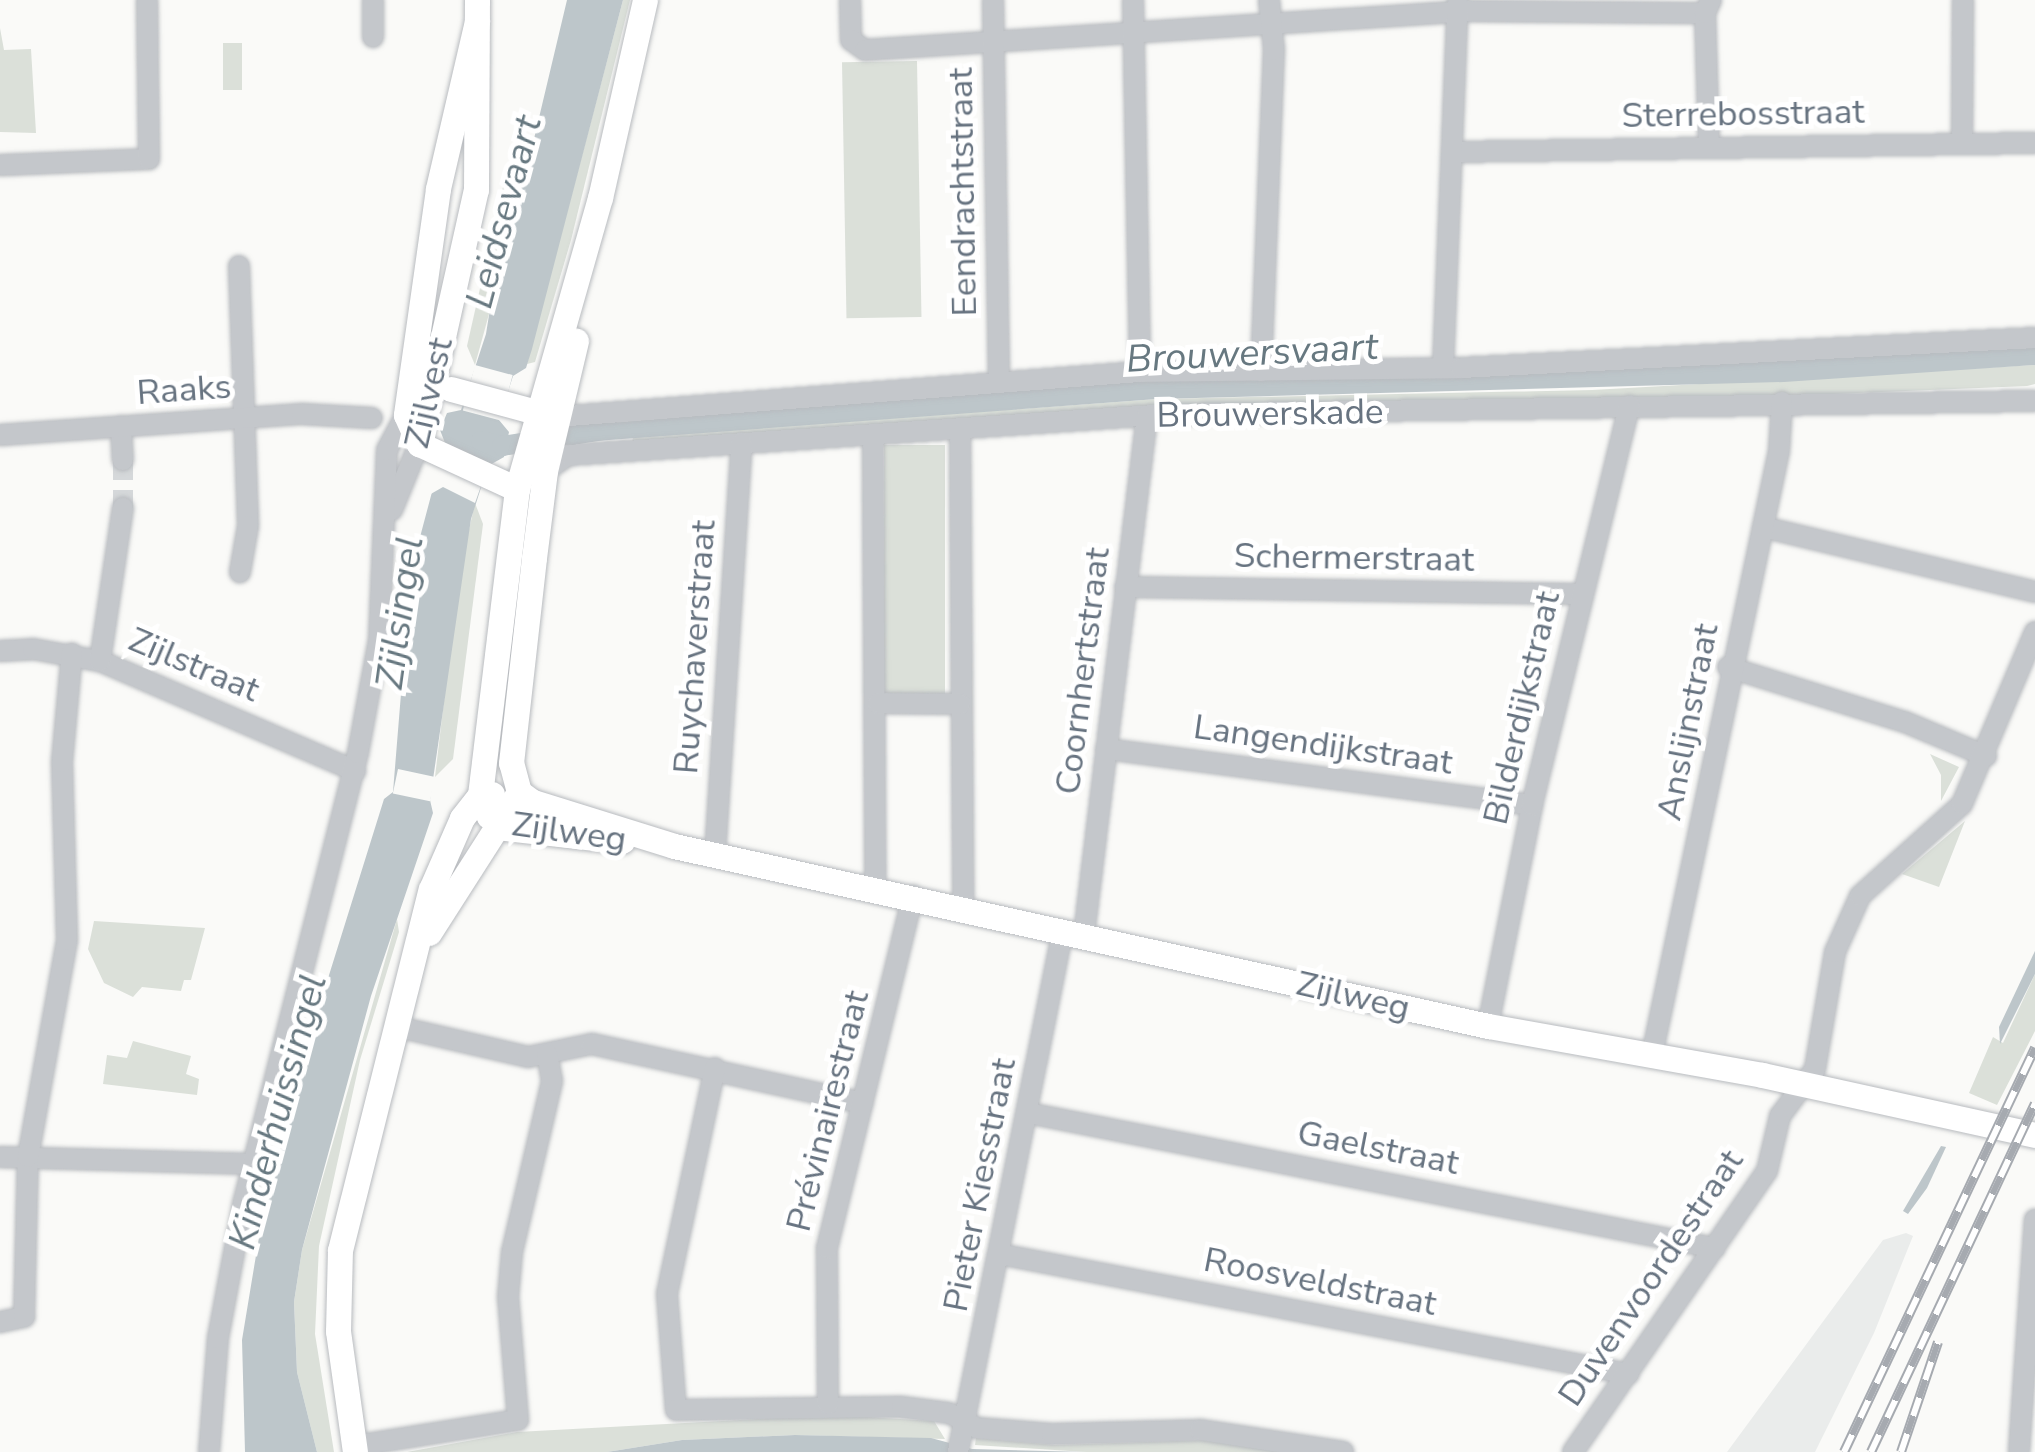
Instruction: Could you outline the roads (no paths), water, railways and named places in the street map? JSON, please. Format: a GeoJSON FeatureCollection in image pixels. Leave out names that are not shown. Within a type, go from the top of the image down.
{"type":"FeatureCollection","features":[{"type":"Feature","properties":{"kind":"main road"},"geometry":{"type":"LineString","coordinates":[[409,968],[519,792],[514,733],[536,431],[600,198],[645,0]]}},
{"type":"Feature","properties":{"kind":"main road","name":"Zijlvest"},"geometry":{"type":"LineString","coordinates":[[437,395],[437,192],[477,10]]}},
{"type":"Feature","properties":{"kind":"main road","name":"Zijlvest"},"geometry":{"type":"LineString","coordinates":[[437,395],[476,190],[477,10]]}},
{"type":"Feature","properties":{"kind":"main road"},"geometry":{"type":"LineString","coordinates":[[501,482],[430,449],[437,395],[536,431]]}},
{"type":"Feature","properties":{"kind":"main road"},"geometry":{"type":"LineString","coordinates":[[360,1447],[338,1331],[340,1250],[409,968],[445,848],[480,795],[501,482],[536,431]]}},
{"type":"Feature","properties":{"kind":"main road"},"geometry":{"type":"LineString","coordinates":[[480,795],[519,792]]}},
{"type":"Feature","properties":{"kind":"main road","name":"Zijlweg"},"geometry":{"type":"LineString","coordinates":[[519,792],[533,802],[674,846],[913,895],[1488,1026],[1803,1084],[2035,1135]]}},
{"type":"Feature","properties":{"kind":"main road","name":"Zijlweg"},"geometry":{"type":"LineString","coordinates":[[480,795],[499,824],[674,846]]}},
{"type":"Feature","properties":{"kind":"street"},"geometry":{"type":"LineString","coordinates":[[0,165],[149,159],[147,0]]}},
{"type":"Feature","properties":{"kind":"street"},"geometry":{"type":"LineString","coordinates":[[373,0],[373,37]]}},
{"type":"Feature","properties":{"kind":"street"},"geometry":{"type":"LineString","coordinates":[[850,0],[852,40],[869,49],[1270,27],[1458,6],[1712,3],[1708,147]]}},
{"type":"Feature","properties":{"kind":"street","name":"Eendrachtstraat"},"geometry":{"type":"LineString","coordinates":[[993,0],[999,383]]}},
{"type":"Feature","properties":{"kind":"street"},"geometry":{"type":"LineString","coordinates":[[1133,0],[1140,372]]}},
{"type":"Feature","properties":{"kind":"street"},"geometry":{"type":"LineString","coordinates":[[1261,370],[1269,0]]}},
{"type":"Feature","properties":{"kind":"street"},"geometry":{"type":"LineString","coordinates":[[1962,142],[1963,0]]}},
{"type":"Feature","properties":{"kind":"street"},"geometry":{"type":"LineString","coordinates":[[1443,368],[1458,6]]}},
{"type":"Feature","properties":{"kind":"street","name":"Sterrebosstraat"},"geometry":{"type":"LineString","coordinates":[[1453,152],[2035,143]]}},
{"type":"Feature","properties":{"kind":"street"},"geometry":{"type":"LineString","coordinates":[[239,266],[248,526],[240,572]]}},
{"type":"Feature","properties":{"kind":"street"},"geometry":{"type":"LineString","coordinates":[[536,431],[1140,372],[1443,368],[2035,338]]}},
{"type":"Feature","properties":{"kind":"street","name":"Zijlvest"},"geometry":{"type":"LineString","coordinates":[[210,1452],[218,1338],[253,1164],[355,772],[378,640],[389,517],[388,450],[437,395]]}},
{"type":"Feature","properties":{"kind":"street","name":"Brouwerskade"},"geometry":{"type":"LineString","coordinates":[[536,431],[568,455],[1147,416],[1782,402],[2035,401]]}},
{"type":"Feature","properties":{"kind":"street","name":"Anslijnstraat"},"geometry":{"type":"LineString","coordinates":[[1652,1054],[1728,667],[1763,527],[1782,402]]}},
{"type":"Feature","properties":{"kind":"street","name":"Bilderdijkstraat"},"geometry":{"type":"LineString","coordinates":[[1488,1026],[1532,805],[1628,406]]}},
{"type":"Feature","properties":{"kind":"street","name":"Raaks"},"geometry":{"type":"LineString","coordinates":[[0,435],[302,414],[372,418]]}},
{"type":"Feature","properties":{"kind":"street","name":"Coornhertstraat"},"geometry":{"type":"LineString","coordinates":[[1073,932],[1106,749],[1147,416]]}},
{"type":"Feature","properties":{"kind":"street"},"geometry":{"type":"LineString","coordinates":[[122,426],[123,460]]}},
{"type":"Feature","properties":{"kind":"street"},"geometry":{"type":"LineString","coordinates":[[960,431],[963,907]]}},
{"type":"Feature","properties":{"kind":"street"},"geometry":{"type":"LineString","coordinates":[[874,437],[878,703],[875,887]]}},
{"type":"Feature","properties":{"kind":"street","name":"Ruychaverstraat"},"geometry":{"type":"LineString","coordinates":[[715,855],[742,444]]}},
{"type":"Feature","properties":{"kind":"street","name":"Zijlvest"},"geometry":{"type":"LineString","coordinates":[[389,517],[430,449]]}},
{"type":"Feature","properties":{"kind":"street"},"geometry":{"type":"LineString","coordinates":[[100,660],[123,508]]}},
{"type":"Feature","properties":{"kind":"street"},"geometry":{"type":"LineString","coordinates":[[1763,527],[2035,592]]}},
{"type":"Feature","properties":{"kind":"street","name":"Schermerstraat"},"geometry":{"type":"LineString","coordinates":[[1125,587],[1581,594]]}},
{"type":"Feature","properties":{"kind":"street","name":"Duvenvoordestraat"},"geometry":{"type":"LineString","coordinates":[[1572,1452],[1767,1170],[1780,1116],[1815,1069],[1835,952],[1860,896],[1945,824],[1986,756],[2035,632]]}},
{"type":"Feature","properties":{"kind":"street","name":"Zijlstraat"},"geometry":{"type":"LineString","coordinates":[[0,651],[72,653],[100,660],[355,772]]}},
{"type":"Feature","properties":{"kind":"street"},"geometry":{"type":"LineString","coordinates":[[0,1322],[24,1317],[28,1157],[67,940],[62,762],[72,653]]}},
{"type":"Feature","properties":{"kind":"street"},"geometry":{"type":"LineString","coordinates":[[1728,667],[1905,722],[1986,756]]}},
{"type":"Feature","properties":{"kind":"street"},"geometry":{"type":"LineString","coordinates":[[878,703],[960,704]]}},
{"type":"Feature","properties":{"kind":"street","name":"Langendijkstraat"},"geometry":{"type":"LineString","coordinates":[[1106,749],[1532,805]]}},
{"type":"Feature","properties":{"kind":"street","name":"Prévinairestraat"},"geometry":{"type":"LineString","coordinates":[[828,1404],[827,1248],[913,895]]}},
{"type":"Feature","properties":{"kind":"street","name":"Pieter Kiesstraat"},"geometry":{"type":"LineString","coordinates":[[961,1439],[1028,1113],[1073,932]]}},
{"type":"Feature","properties":{"kind":"street"},"geometry":{"type":"LineString","coordinates":[[394,1026],[528,1057],[592,1044],[864,1103]]}},
{"type":"Feature","properties":{"kind":"street"},"geometry":{"type":"LineString","coordinates":[[360,1447],[518,1420],[509,1343],[512,1252],[552,1081],[546,1054]]}},
{"type":"Feature","properties":{"kind":"street"},"geometry":{"type":"LineString","coordinates":[[716,1068],[667,1294],[676,1410],[828,1404],[948,1413],[961,1439],[1200,1430],[1343,1452]]}},
{"type":"Feature","properties":{"kind":"street","name":"Gaelstraat"},"geometry":{"type":"LineString","coordinates":[[1028,1113],[1715,1248]]}},
{"type":"Feature","properties":{"kind":"street"},"geometry":{"type":"LineString","coordinates":[[0,1157],[253,1164]]}},
{"type":"Feature","properties":{"kind":"street"},"geometry":{"type":"LineString","coordinates":[[2019,1452],[2035,1220]]}},
{"type":"Feature","properties":{"kind":"street","name":"Roosveldstraat"},"geometry":{"type":"LineString","coordinates":[[999,1254],[1629,1374]]}},
{"type":"Feature","properties":{"kind":"waterway","name":"Brouwersvaart"},"geometry":{"type":"LineString","coordinates":[[481,441],[502,446],[610,429]]}},
{"type":"Feature","properties":{"kind":"tunnel"},"geometry":{"type":"LineString","coordinates":[[123,460],[123,508]]}},
{"type":"Feature","properties":{"kind":"railway"},"geometry":{"type":"LineString","coordinates":[[1844,1452],[2035,1048]]}},
{"type":"Feature","properties":{"kind":"railway"},"geometry":{"type":"LineString","coordinates":[[1871,1452],[2035,1104]]}},
{"type":"Feature","properties":{"kind":"railway"},"geometry":{"type":"LineString","coordinates":[[1901,1452],[1938,1342]]}},
{"type":"Feature","properties":{"kind":"water label","name":"Leidsevaart"},"geometry":{"type":"Point","coordinates":[504,212]}},
{"type":"Feature","properties":{"kind":"water label","name":"Zijlsingel"},"geometry":{"type":"Point","coordinates":[400,613]}},
{"type":"Feature","properties":{"kind":"water label","name":"Kinderhuissingel"},"geometry":{"type":"Point","coordinates":[278,1112]}}]}
